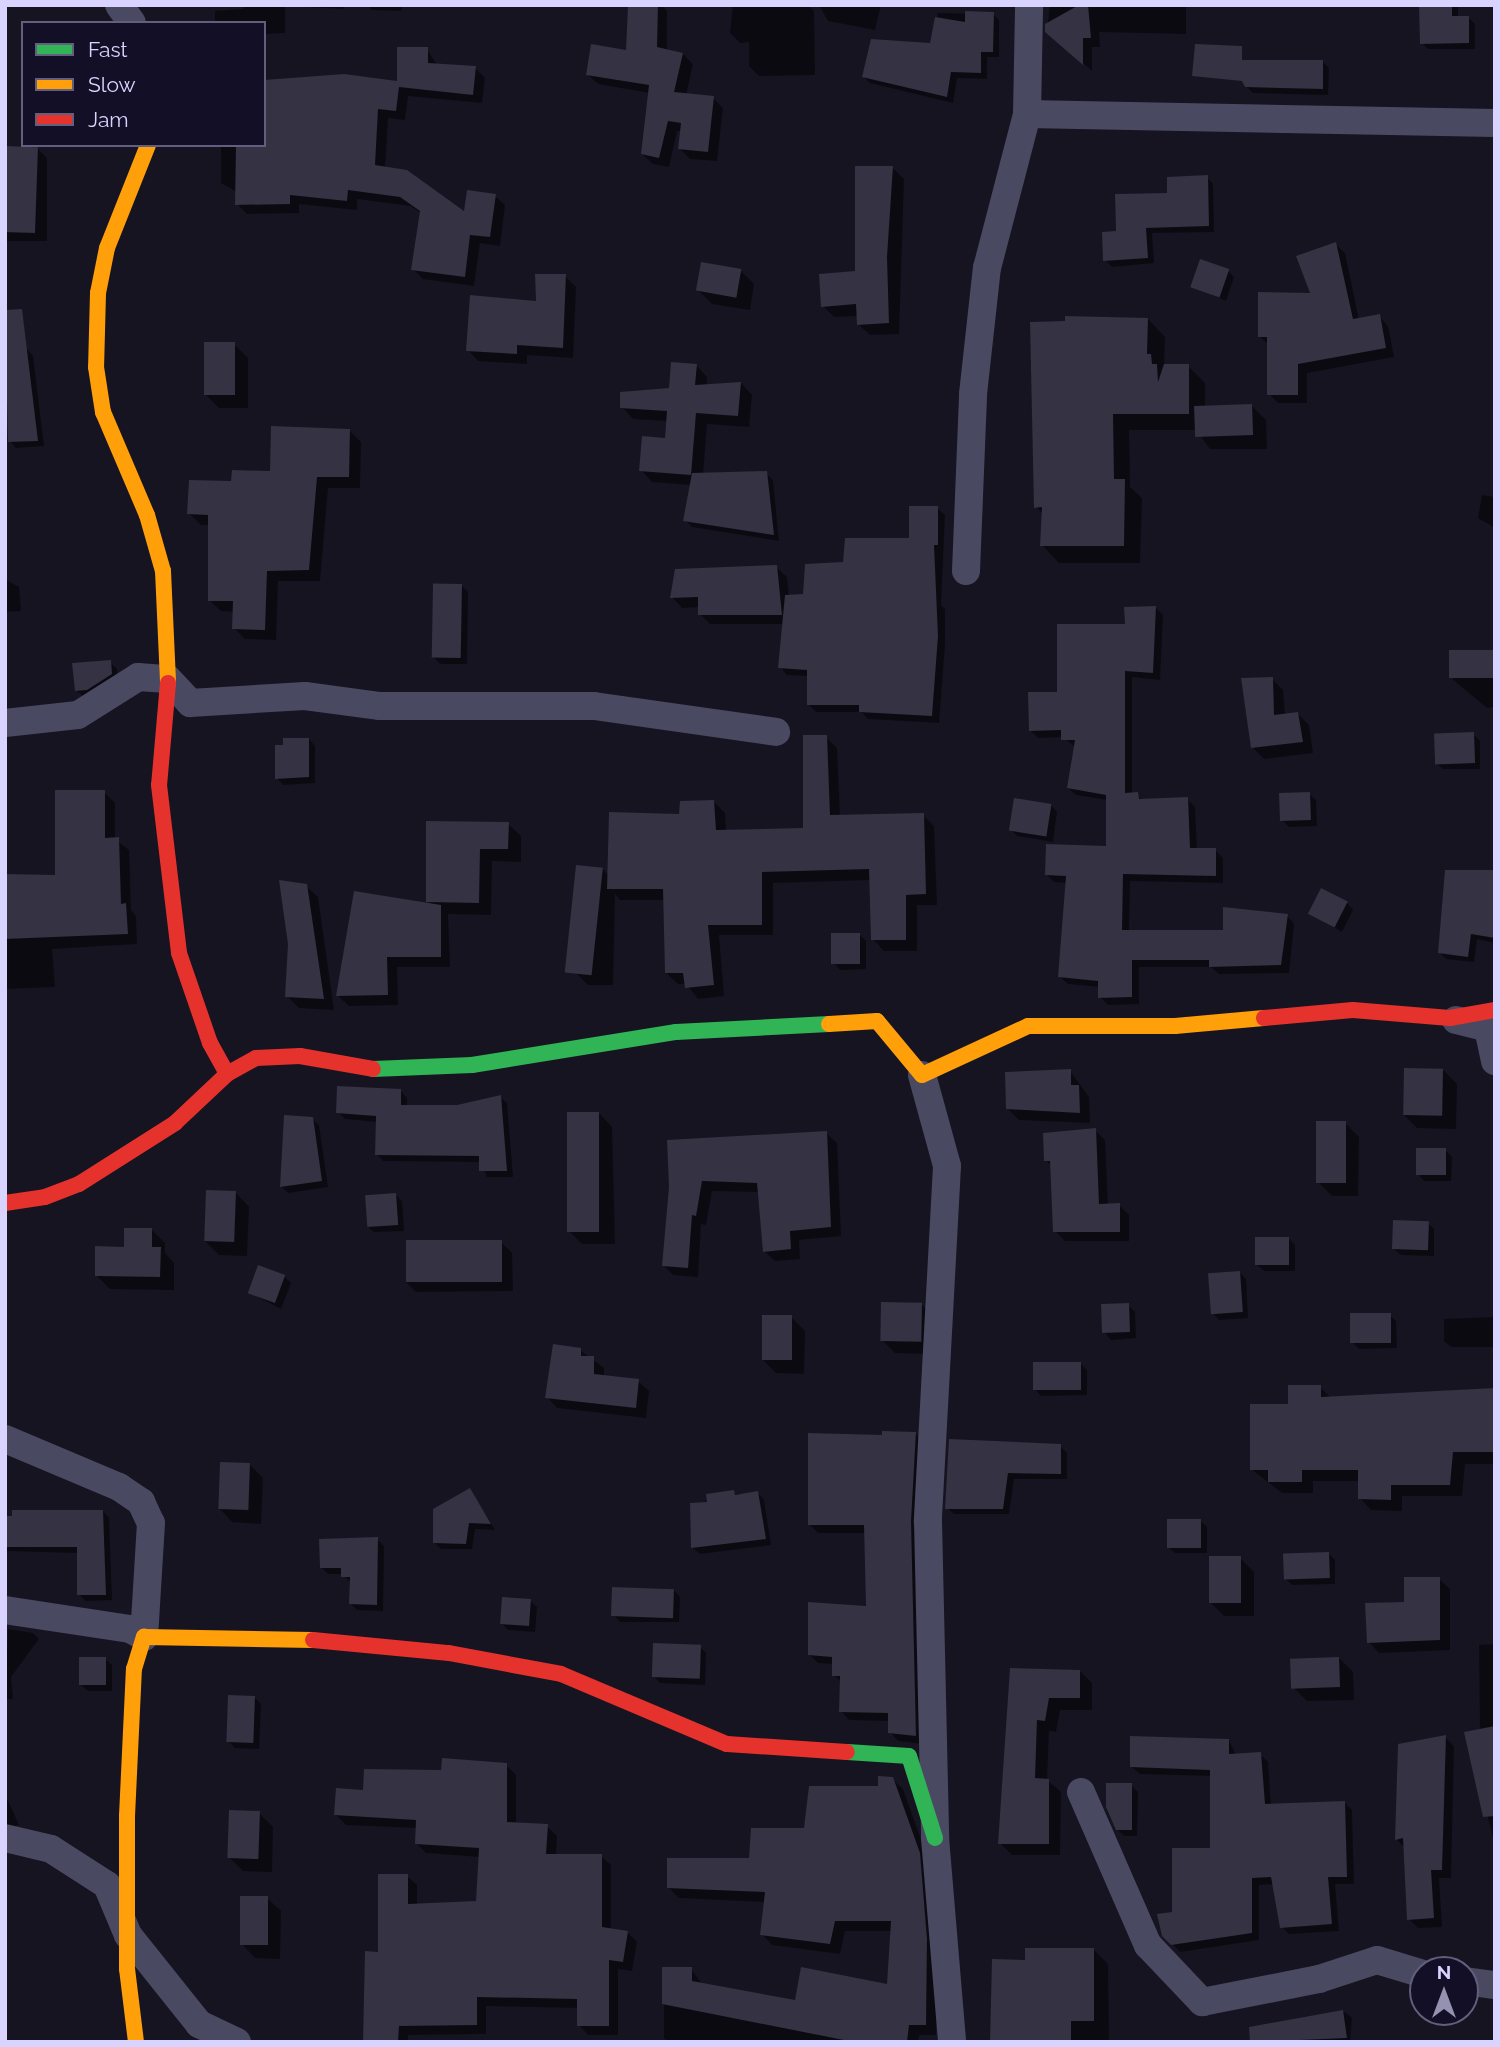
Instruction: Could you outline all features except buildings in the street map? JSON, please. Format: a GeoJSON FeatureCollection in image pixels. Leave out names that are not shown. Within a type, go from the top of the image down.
{"type":"FeatureCollection","features":[{"type":"Feature","properties":{"kind":"street"},"geometry":{"type":"LineString","coordinates":[[119,5],[131,21]]}},
{"type":"Feature","properties":{"kind":"street"},"geometry":{"type":"LineString","coordinates":[[967,571],[973,394],[987,268],[1027,114],[1029,5]]}},
{"type":"Feature","properties":{"kind":"street"},"geometry":{"type":"LineString","coordinates":[[1027,114],[1495,123]]}},
{"type":"Feature","properties":{"kind":"street"},"geometry":{"type":"LineString","coordinates":[[147,147],[107,248],[98,293],[96,366],[103,412],[147,515],[163,571],[168,678],[159,785],[179,953],[210,1043],[226,1074]]}},
{"type":"Feature","properties":{"kind":"street"},"geometry":{"type":"LineString","coordinates":[[5,723],[78,715],[138,677],[168,678],[190,703],[305,696],[380,706],[594,706],[776,732]]}},
{"type":"Feature","properties":{"kind":"street"},"geometry":{"type":"LineString","coordinates":[[922,1075],[1028,1026],[1175,1026],[1353,1010],[1450,1018],[1488,1028],[1495,1060]]}},
{"type":"Feature","properties":{"kind":"street"},"geometry":{"type":"LineString","coordinates":[[1450,1018],[1495,1010]]}},
{"type":"Feature","properties":{"kind":"street"},"geometry":{"type":"LineString","coordinates":[[5,1203],[45,1197],[79,1184],[175,1122],[226,1074],[256,1058],[300,1056],[362,1069],[414,1068],[484,1063],[676,1032],[877,1021],[922,1075],[947,1166],[928,1521],[935,1838],[952,2042]]}},
{"type":"Feature","properties":{"kind":"street"},"geometry":{"type":"LineString","coordinates":[[5,1439],[119,1487],[141,1502],[150,1524],[144,1637],[134,1669],[128,1935],[136,2042]]}},
{"type":"Feature","properties":{"kind":"street"},"geometry":{"type":"LineString","coordinates":[[5,1610],[130,1629],[144,1637],[270,1636],[449,1653],[561,1674],[727,1744],[909,1756],[935,1838]]}},
{"type":"Feature","properties":{"kind":"street"},"geometry":{"type":"LineString","coordinates":[[1081,1792],[1148,1945],[1202,2003],[1319,1979],[1377,1960],[1409,1970]]}},
{"type":"Feature","properties":{"kind":"street"},"geometry":{"type":"LineString","coordinates":[[5,1838],[51,1849],[107,1885],[128,1935],[200,2024],[237,2042]]}},
{"type":"Feature","properties":{"kind":"traffic: fast"},"geometry":{"type":"LineString","coordinates":[[373,1069],[472,1065],[676,1032],[829,1024]]}},
{"type":"Feature","properties":{"kind":"traffic: fast"},"geometry":{"type":"LineString","coordinates":[[847,1752],[909,1756],[935,1838]]}},
{"type":"Feature","properties":{"kind":"traffic: slow"},"geometry":{"type":"LineString","coordinates":[[147,147],[107,248],[98,293],[96,367],[103,412],[147,515],[163,571],[168,683]]}},
{"type":"Feature","properties":{"kind":"traffic: slow"},"geometry":{"type":"LineString","coordinates":[[829,1024],[877,1021],[922,1075],[1028,1026],[1175,1026],[1264,1018]]}},
{"type":"Feature","properties":{"kind":"traffic: slow"},"geometry":{"type":"LineString","coordinates":[[136,2042],[127,1969],[127,1816],[134,1669],[144,1637],[313,1640]]}},
{"type":"Feature","properties":{"kind":"traffic: jam"},"geometry":{"type":"LineString","coordinates":[[168,683],[159,785],[179,953],[210,1043],[227,1074]]}},
{"type":"Feature","properties":{"kind":"traffic: jam"},"geometry":{"type":"LineString","coordinates":[[1264,1018],[1353,1010],[1450,1018],[1495,1010]]}},
{"type":"Feature","properties":{"kind":"traffic: jam"},"geometry":{"type":"LineString","coordinates":[[5,1203],[45,1197],[79,1184],[175,1123],[227,1074],[256,1058],[300,1056],[373,1069]]}},
{"type":"Feature","properties":{"kind":"traffic: jam"},"geometry":{"type":"LineString","coordinates":[[313,1640],[449,1653],[561,1674],[727,1744],[847,1752]]}}]}
